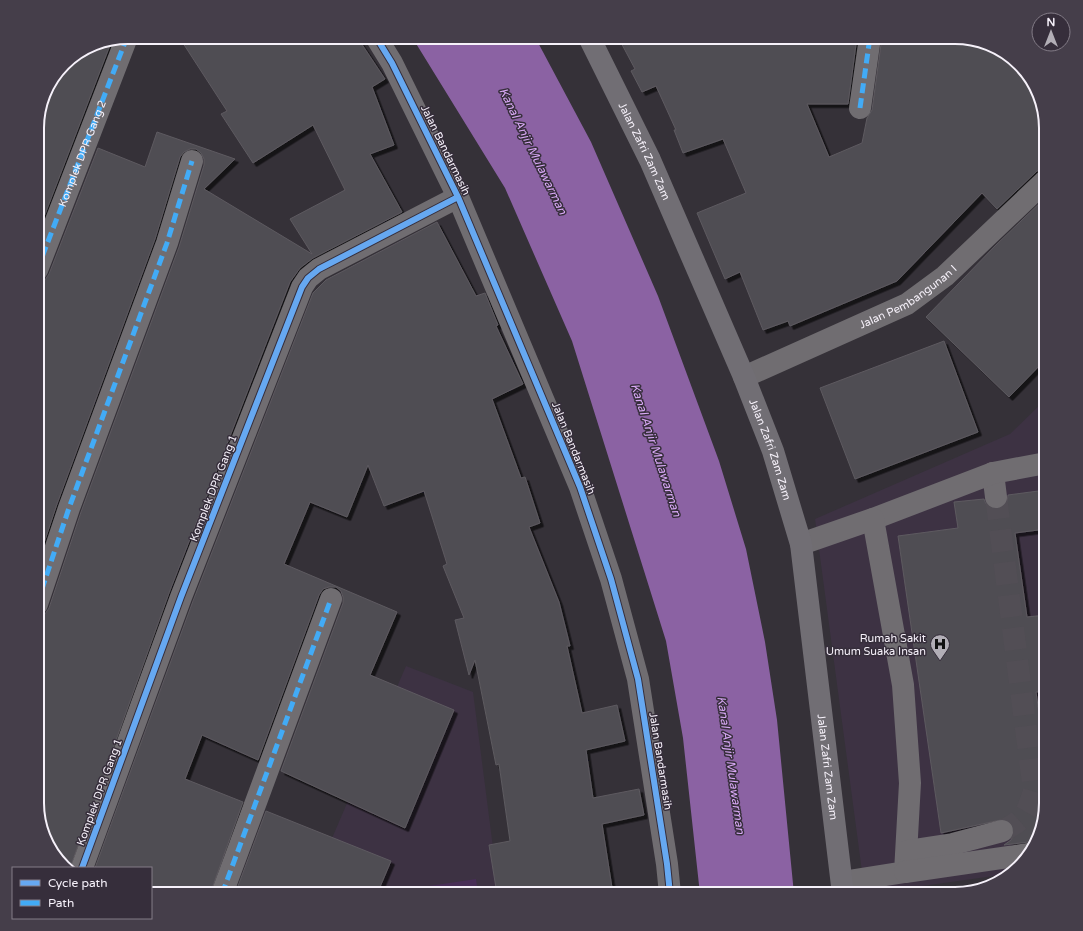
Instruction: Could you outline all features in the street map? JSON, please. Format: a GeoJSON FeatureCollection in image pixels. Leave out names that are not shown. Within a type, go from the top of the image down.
{"type":"FeatureCollection","features":[{"type":"Feature","properties":{"kind":"main road","name":"Jalan Zafri Zam Zam"},"geometry":{"type":"LineString","coordinates":[[592,44],[650,160],[744,377],[773,451],[801,544],[842,887]]}},
{"type":"Feature","properties":{"kind":"street","name":"Komplek DPR Gang 2"},"geometry":{"type":"LineString","coordinates":[[44,252],[124,44]]}},
{"type":"Feature","properties":{"kind":"street","name":"Jalan Bandarmasih"},"geometry":{"type":"LineString","coordinates":[[380,44],[392,63],[458,197],[580,487],[611,579],[638,679],[669,887]]}},
{"type":"Feature","properties":{"kind":"street"},"geometry":{"type":"LineString","coordinates":[[860,108],[869,44]]}},
{"type":"Feature","properties":{"kind":"street"},"geometry":{"type":"LineString","coordinates":[[44,582],[68,508],[167,243],[192,161]]}},
{"type":"Feature","properties":{"kind":"street","name":"Jalan Pembangunan I"},"geometry":{"type":"LineString","coordinates":[[744,377],[907,304],[945,276],[1039,187]]}},
{"type":"Feature","properties":{"kind":"street","name":"Komplek DPR Gang 1"},"geometry":{"type":"LineString","coordinates":[[82,867],[181,598],[302,288],[308,278],[319,269],[458,197]]}},
{"type":"Feature","properties":{"kind":"street"},"geometry":{"type":"LineString","coordinates":[[801,544],[873,519],[993,473],[1039,464]]}},
{"type":"Feature","properties":{"kind":"street"},"geometry":{"type":"LineString","coordinates":[[993,473],[996,497]]}},
{"type":"Feature","properties":{"kind":"street"},"geometry":{"type":"LineString","coordinates":[[873,519],[903,685],[910,783],[906,861]]}},
{"type":"Feature","properties":{"kind":"street"},"geometry":{"type":"LineString","coordinates":[[225,887],[331,599]]}},
{"type":"Feature","properties":{"kind":"street"},"geometry":{"type":"LineString","coordinates":[[844,887],[906,861],[953,844],[1002,831]]}},
{"type":"Feature","properties":{"kind":"street"},"geometry":{"type":"LineString","coordinates":[[906,861],[1021,854]]}},
{"type":"Feature","properties":{"kind":"shaded area","name":"Rumah Sakit Umum Suaka Insan"},"geometry":{"type":"Polygon","coordinates":[[[1039,406],[1039,808],[1035,830],[1025,850],[1006,870],[997,876],[915,887],[864,887],[815,519],[1010,434],[1039,406]]]}},
{"type":"Feature","properties":{"kind":"shaded area"},"geometry":{"type":"Polygon","coordinates":[[[406,666],[473,692],[498,887],[311,887],[406,666]]]}},
{"type":"Feature","properties":{"kind":"shaded area"},"geometry":{"type":"Polygon","coordinates":[[[476,879],[477,887],[422,887],[476,879]]]}},
{"type":"Feature","properties":{"kind":"water","name":"Kanal Anjir Mulawarman"},"geometry":{"type":"Polygon","coordinates":[[[416,44],[539,44],[591,142],[658,296],[719,461],[746,549],[765,642],[777,720],[793,887],[699,887],[683,738],[666,641],[572,341],[505,188],[416,44]]]}},
{"type":"Feature","properties":{"kind":"building"},"geometry":{"type":"Polygon","coordinates":[[[184,44],[362,44],[385,79],[372,87],[394,145],[370,154],[402,212],[313,258],[300,268],[290,282],[169,593],[71,864],[58,850],[50,835],[44,808],[44,614],[49,608],[81,512],[179,247],[204,165],[204,159],[201,153],[196,149],[190,149],[184,152],[180,157],[155,239],[44,543],[44,280],[49,274],[98,148],[145,167],[157,132],[235,159],[204,189],[312,254],[290,219],[345,190],[313,125],[253,163],[221,114],[227,111],[184,44]]]}},
{"type":"Feature","properties":{"kind":"building"},"geometry":{"type":"Polygon","coordinates":[[[622,44],[856,44],[848,104],[807,104],[829,157],[862,143],[867,118],[872,110],[881,44],[960,44],[982,48],[1002,58],[1022,77],[1035,101],[1039,123],[1039,170],[997,209],[982,193],[897,281],[790,326],[788,321],[763,330],[740,272],[725,279],[697,213],[746,193],[723,139],[683,153],[674,130],[676,130],[656,86],[642,92],[631,71],[635,69],[622,44]]]}},
{"type":"Feature","properties":{"kind":"building"},"geometry":{"type":"Polygon","coordinates":[[[110,46],[44,217],[44,123],[50,96],[58,81],[81,58],[96,50],[110,46]]]}},
{"type":"Feature","properties":{"kind":"building"},"geometry":{"type":"Polygon","coordinates":[[[1039,204],[1039,366],[1009,397],[926,317],[996,245],[1039,204]]]}},
{"type":"Feature","properties":{"kind":"building"},"geometry":{"type":"Polygon","coordinates":[[[437,222],[476,296],[485,293],[498,325],[496,326],[523,384],[492,399],[521,478],[525,477],[540,523],[529,527],[559,602],[570,646],[567,646],[582,713],[617,705],[625,741],[586,750],[593,798],[639,789],[644,815],[602,824],[612,887],[496,887],[489,845],[510,841],[499,764],[496,765],[475,660],[469,675],[455,620],[464,618],[443,566],[447,564],[424,491],[384,506],[368,465],[347,517],[310,502],[284,564],[397,612],[370,675],[454,710],[405,828],[281,771],[343,603],[341,591],[336,587],[329,587],[323,589],[319,595],[258,760],[202,735],[185,779],[243,802],[213,887],[152,887],[152,867],[95,867],[193,601],[313,293],[326,280],[437,222]]]}},
{"type":"Feature","properties":{"kind":"building"},"geometry":{"type":"Polygon","coordinates":[[[944,341],[978,432],[855,479],[820,388],[944,341]]]}},
{"type":"Feature","properties":{"kind":"building"},"geometry":{"type":"Polygon","coordinates":[[[1039,491],[1039,530],[1015,533],[1027,617],[1039,616],[1039,692],[1036,692],[1039,713],[1039,808],[1035,830],[1029,842],[1004,845],[1011,840],[1014,834],[1014,828],[1011,822],[1005,819],[941,833],[898,536],[958,528],[954,502],[984,499],[986,504],[991,508],[998,509],[1003,507],[1007,502],[1008,495],[1039,491]]]}},
{"type":"Feature","properties":{"kind":"building"},"geometry":{"type":"Polygon","coordinates":[[[266,811],[391,861],[380,887],[238,887],[266,811]]]}},
{"type":"Feature","properties":{"kind":"tunnel"},"geometry":{"type":"LineString","coordinates":[[996,497],[1034,791],[1024,816],[1002,831]]}},
{"type":"Feature","properties":{"kind":"marked path"},"geometry":{"type":"LineString","coordinates":[[44,252],[124,44]]}},
{"type":"Feature","properties":{"kind":"marked path"},"geometry":{"type":"LineString","coordinates":[[860,108],[869,44]]}},
{"type":"Feature","properties":{"kind":"marked path"},"geometry":{"type":"LineString","coordinates":[[44,583],[69,508],[167,243],[192,161]]}},
{"type":"Feature","properties":{"kind":"marked path"},"geometry":{"type":"LineString","coordinates":[[225,887],[331,599]]}},
{"type":"Feature","properties":{"kind":"cycle path"},"geometry":{"type":"LineString","coordinates":[[380,44],[392,63],[458,197],[580,487],[611,579],[638,679],[669,887]]}},
{"type":"Feature","properties":{"kind":"cycle path"},"geometry":{"type":"LineString","coordinates":[[82,867],[181,597],[302,287],[308,278],[319,269],[458,197]]}},
{"type":"Feature","properties":{"kind":"place","name":"Rumah Sakit Umum Suaka Insan"},"geometry":{"type":"Point","coordinates":[940,661]}}]}
